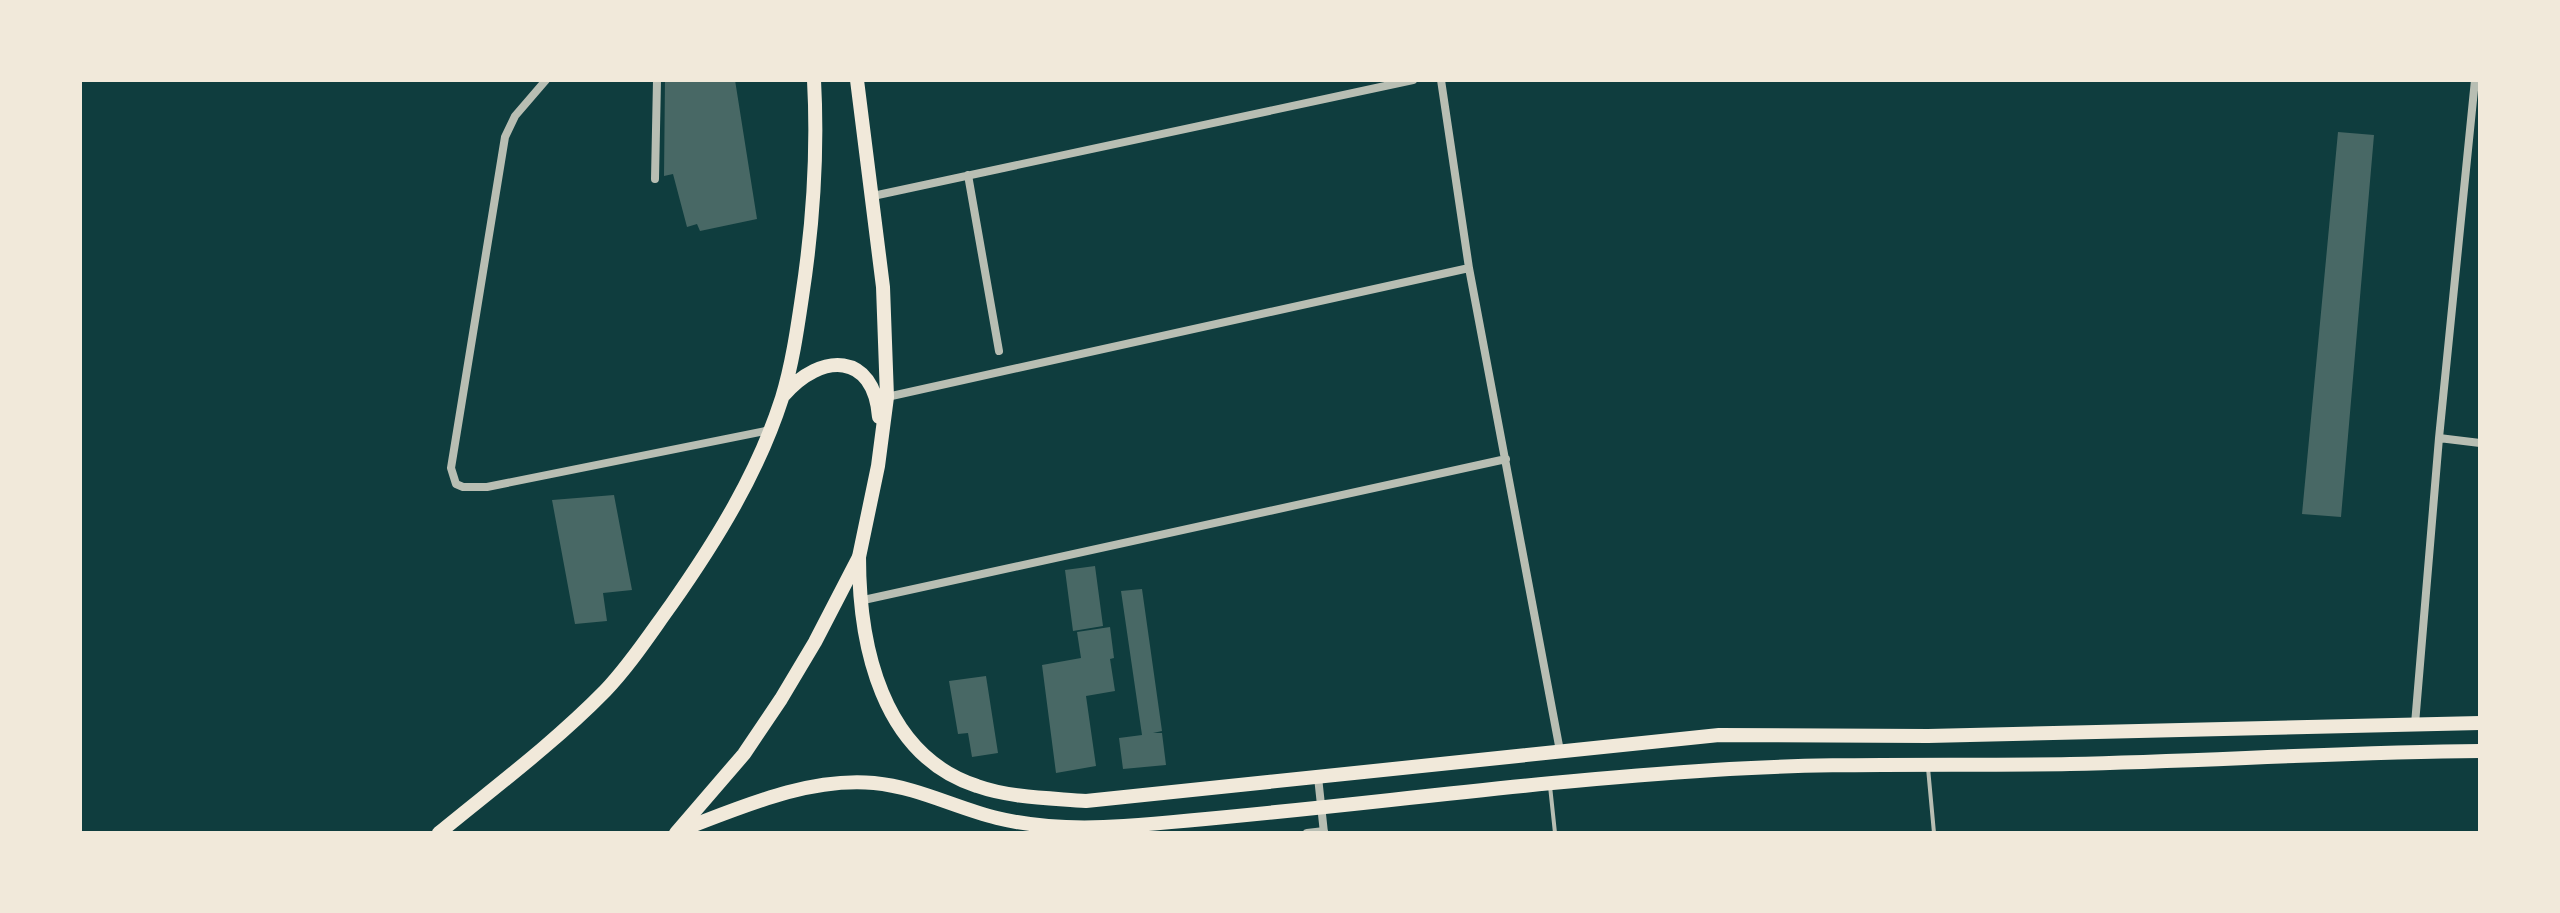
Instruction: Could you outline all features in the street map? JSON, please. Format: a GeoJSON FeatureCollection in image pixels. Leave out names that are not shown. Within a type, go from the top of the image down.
{"type":"FeatureCollection","features":[{"type":"Feature","properties":{"kind":"main road"},"geometry":{"type":"LineString","coordinates":[[439,833],[588,708],[635,655],[712,547],[770,430],[794,351],[812,219],[816,142],[814,80]]}},
{"type":"Feature","properties":{"kind":"main road"},"geometry":{"type":"LineString","coordinates":[[857,80],[873,196],[887,342],[887,397],[881,446],[859,557],[859,601],[871,665],[882,695],[901,727],[924,755],[950,775],[977,787],[1086,801],[1719,735],[1928,736],[2480,723]]}},
{"type":"Feature","properties":{"kind":"main road"},"geometry":{"type":"LineString","coordinates":[[782,398],[807,374],[819,368],[846,365],[857,369],[874,390],[881,446]]}},
{"type":"Feature","properties":{"kind":"main road"},"geometry":{"type":"LineString","coordinates":[[678,831],[744,754],[781,699],[859,557]]}},
{"type":"Feature","properties":{"kind":"main road"},"geometry":{"type":"LineString","coordinates":[[678,831],[755,802],[806,788],[840,783],[875,783],[908,790],[999,819],[1075,828],[1719,769],[2092,763],[2480,751]]}},
{"type":"Feature","properties":{"kind":"main road"},"geometry":{"type":"LineString","coordinates":[[453,833],[487,794]]}},
{"type":"Feature","properties":{"kind":"street"},"geometry":{"type":"LineString","coordinates":[[546,80],[515,116],[505,137],[451,468],[456,484],[487,487],[770,430]]}},
{"type":"Feature","properties":{"kind":"street"},"geometry":{"type":"LineString","coordinates":[[655,179],[657,80]]}},
{"type":"Feature","properties":{"kind":"street"},"geometry":{"type":"LineString","coordinates":[[873,196],[1413,80]]}},
{"type":"Feature","properties":{"kind":"street"},"geometry":{"type":"LineString","coordinates":[[1441,80],[1469,268],[1560,751]]}},
{"type":"Feature","properties":{"kind":"street"},"geometry":{"type":"LineString","coordinates":[[2415,724],[2439,438],[2475,128],[2475,80]]}},
{"type":"Feature","properties":{"kind":"street"},"geometry":{"type":"LineString","coordinates":[[968,175],[999,351]]}},
{"type":"Feature","properties":{"kind":"street"},"geometry":{"type":"LineString","coordinates":[[887,397],[1469,268]]}},
{"type":"Feature","properties":{"kind":"street"},"geometry":{"type":"LineString","coordinates":[[2439,438],[2480,443]]}},
{"type":"Feature","properties":{"kind":"street"},"geometry":{"type":"LineString","coordinates":[[859,601],[1506,459]]}},
{"type":"Feature","properties":{"kind":"street"},"geometry":{"type":"LineString","coordinates":[[1307,833],[1324,832],[1318,777]]}},
{"type":"Feature","properties":{"kind":"lane"},"geometry":{"type":"LineString","coordinates":[[1928,765],[1934,833]]}},
{"type":"Feature","properties":{"kind":"lane"},"geometry":{"type":"LineString","coordinates":[[1549,783],[1555,833]]}},
{"type":"Feature","properties":{"kind":"building"},"geometry":{"type":"Polygon","coordinates":[[[665,80],[735,80],[757,219],[700,231],[697,224],[687,227],[673,174],[664,176],[665,80]]]}},
{"type":"Feature","properties":{"kind":"building"},"geometry":{"type":"Polygon","coordinates":[[[2338,132],[2374,135],[2341,517],[2302,514],[2338,132]]]}},
{"type":"Feature","properties":{"kind":"building"},"geometry":{"type":"Polygon","coordinates":[[[614,495],[632,590],[603,593],[607,621],[575,624],[552,500],[614,495]]]}},
{"type":"Feature","properties":{"kind":"building"},"geometry":{"type":"Polygon","coordinates":[[[1095,566],[1103,626],[1073,631],[1065,570],[1095,566]]]}},
{"type":"Feature","properties":{"kind":"building"},"geometry":{"type":"Polygon","coordinates":[[[1142,589],[1162,731],[1153,733],[1162,733],[1166,765],[1123,769],[1119,738],[1142,735],[1121,591],[1142,589]]]}},
{"type":"Feature","properties":{"kind":"building"},"geometry":{"type":"Polygon","coordinates":[[[1110,627],[1114,658],[1110,659],[1115,691],[1086,696],[1096,766],[1056,773],[1042,665],[1081,658],[1077,632],[1110,627]]]}},
{"type":"Feature","properties":{"kind":"building"},"geometry":{"type":"Polygon","coordinates":[[[986,676],[998,753],[972,757],[968,733],[958,734],[949,681],[986,676]]]}}]}
